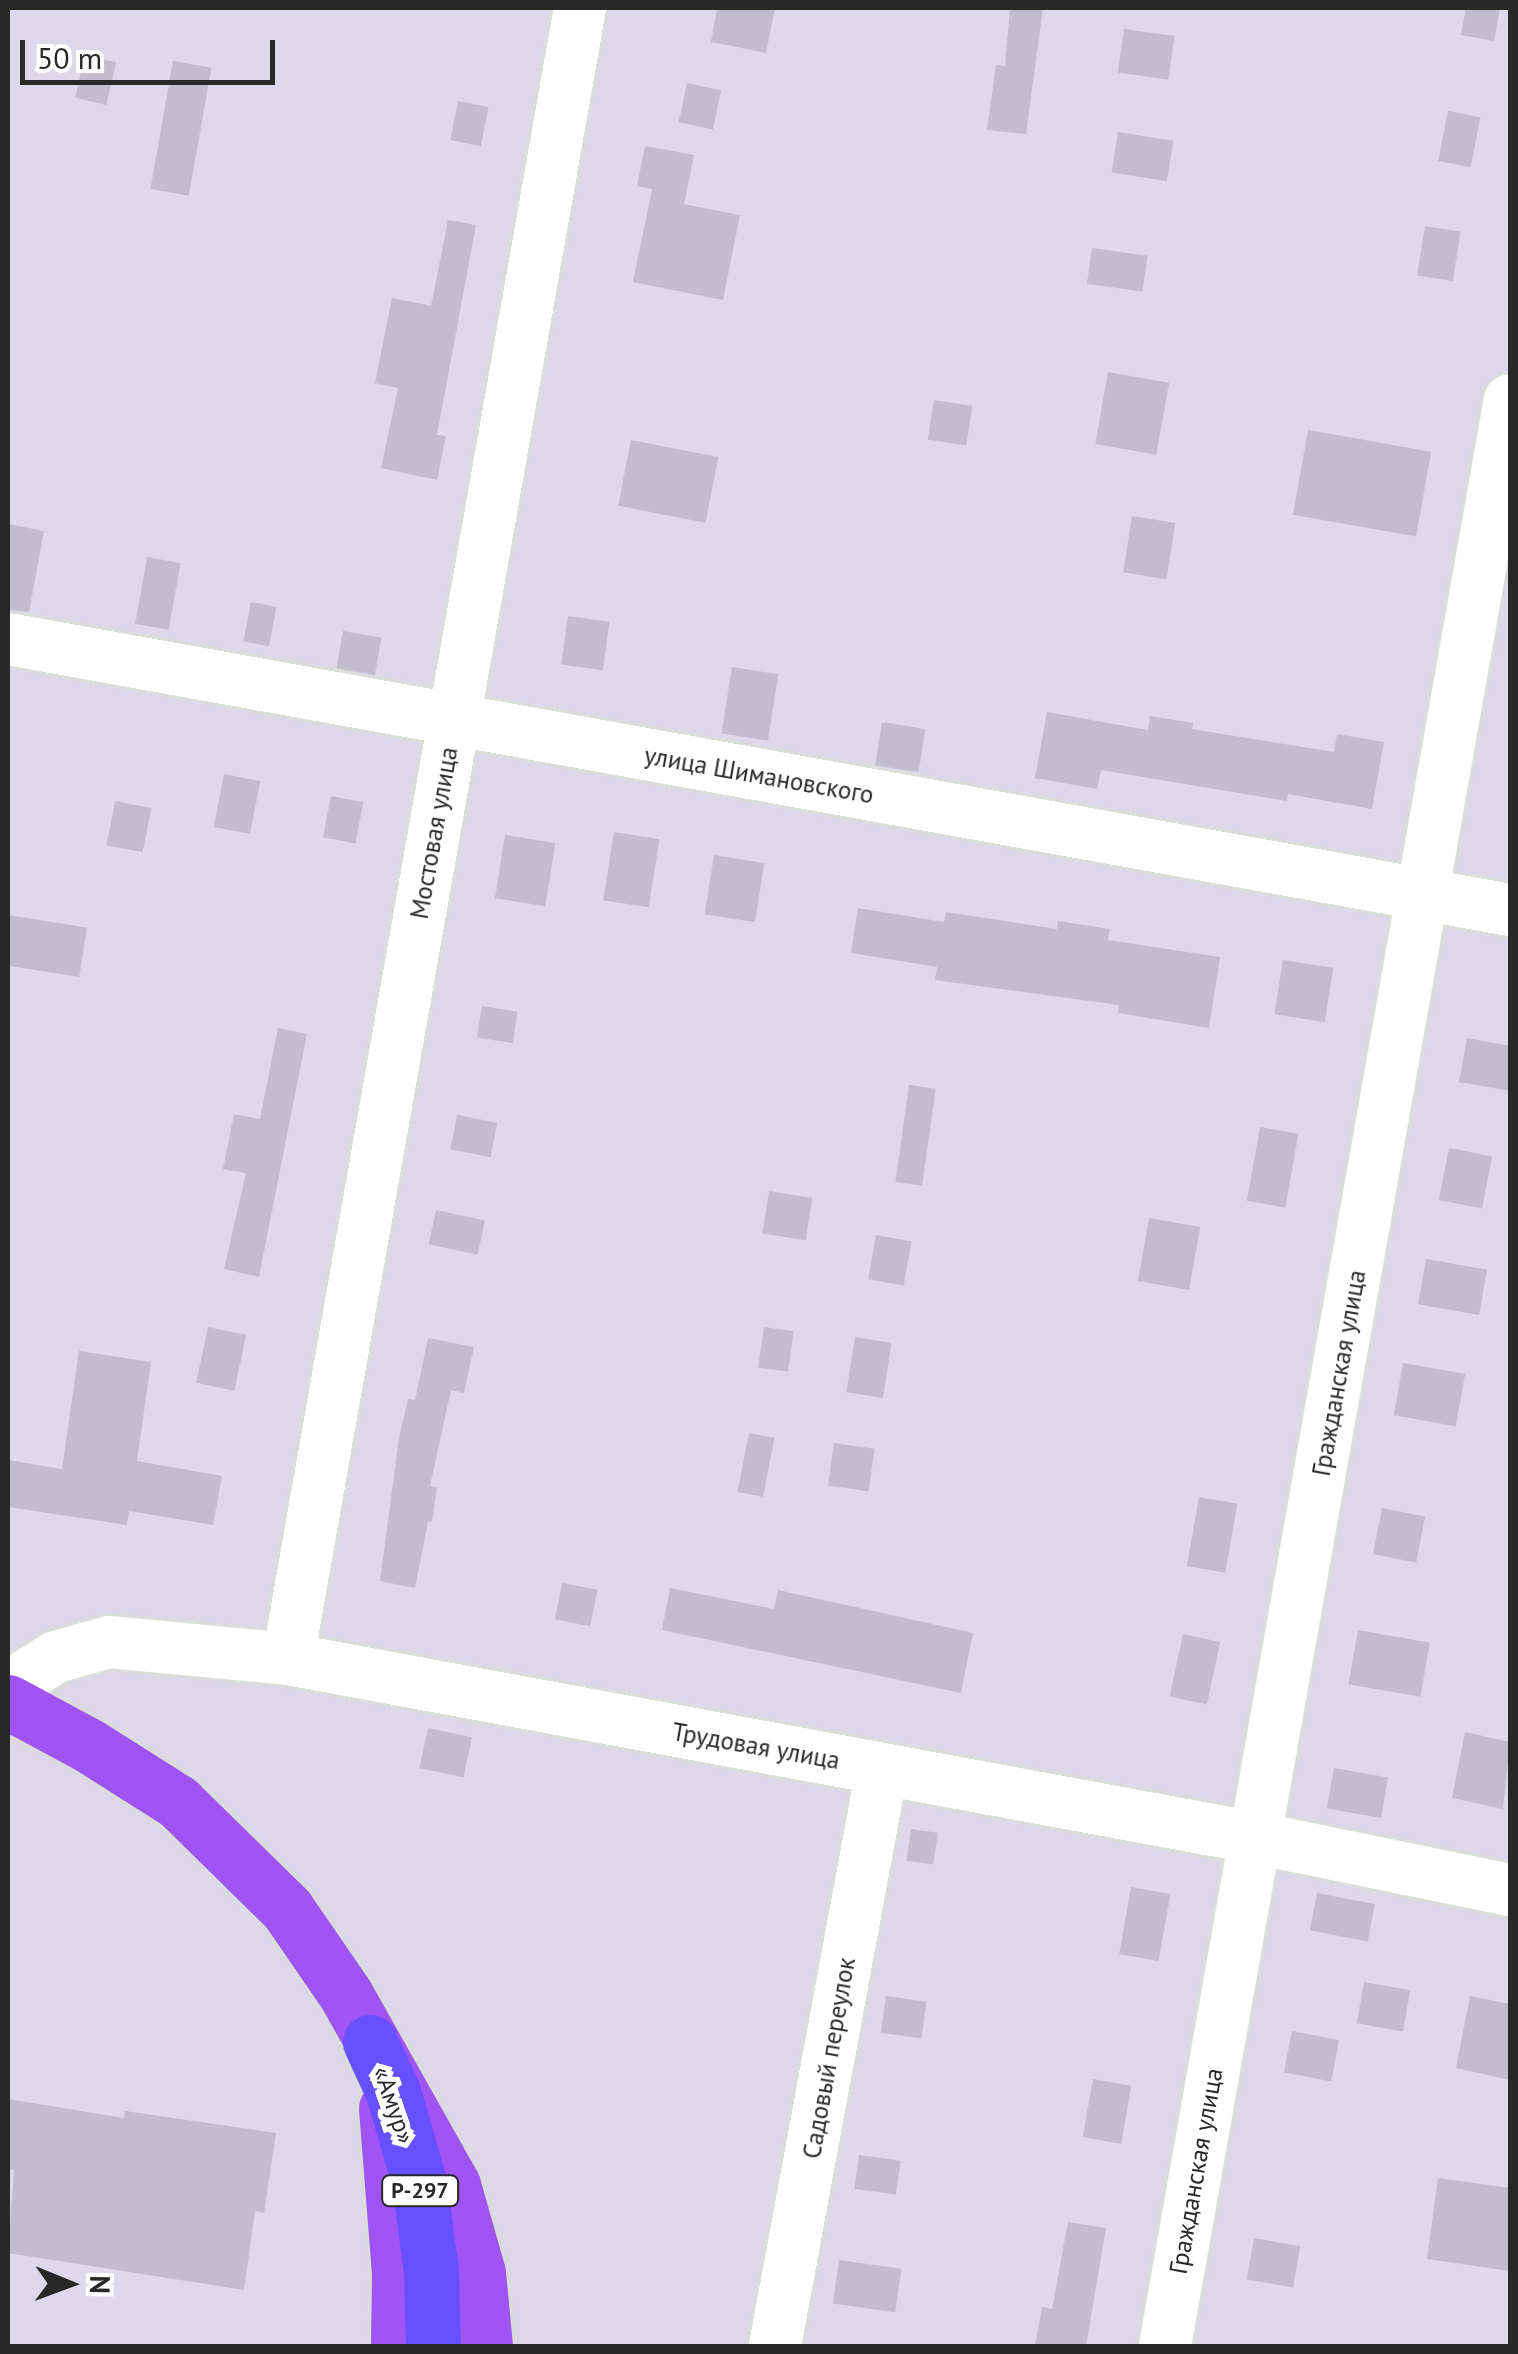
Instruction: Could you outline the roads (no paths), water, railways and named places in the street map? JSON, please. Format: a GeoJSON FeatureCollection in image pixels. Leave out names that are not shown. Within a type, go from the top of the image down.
{"type":"FeatureCollection","features":[{"type":"Feature","properties":{"kind":"highway","name":"«Амур»"},"geometry":{"type":"LineString","coordinates":[[370,2042],[393,2092],[418,2182],[431,2272],[433,2346]]}},
{"type":"Feature","properties":{"kind":"main road"},"geometry":{"type":"LineString","coordinates":[[8,1702],[138,1774],[214,1832],[288,1909],[338,1981],[453,2185],[478,2273],[485,2346]]}},
{"type":"Feature","properties":{"kind":"main road"},"geometry":{"type":"LineString","coordinates":[[370,2042],[388,2127],[399,2272],[398,2346]]}},
{"type":"Feature","properties":{"kind":"street","name":"Мостовая улица"},"geometry":{"type":"LineString","coordinates":[[288,1659],[580,8]]}},
{"type":"Feature","properties":{"kind":"street","name":"Гражданская улица"},"geometry":{"type":"LineString","coordinates":[[1164,2346],[1510,400]]}},
{"type":"Feature","properties":{"kind":"street","name":"улица Шимановского"},"geometry":{"type":"LineString","coordinates":[[8,640],[1510,910]]}},
{"type":"Feature","properties":{"kind":"street","name":"Трудовая улица"},"geometry":{"type":"LineString","coordinates":[[8,1687],[56,1657],[110,1642],[288,1659],[1256,1838],[1510,1890]]}},
{"type":"Feature","properties":{"kind":"street","name":"Садовый переулок"},"geometry":{"type":"LineString","coordinates":[[775,2346],[882,1769]]}}]}
